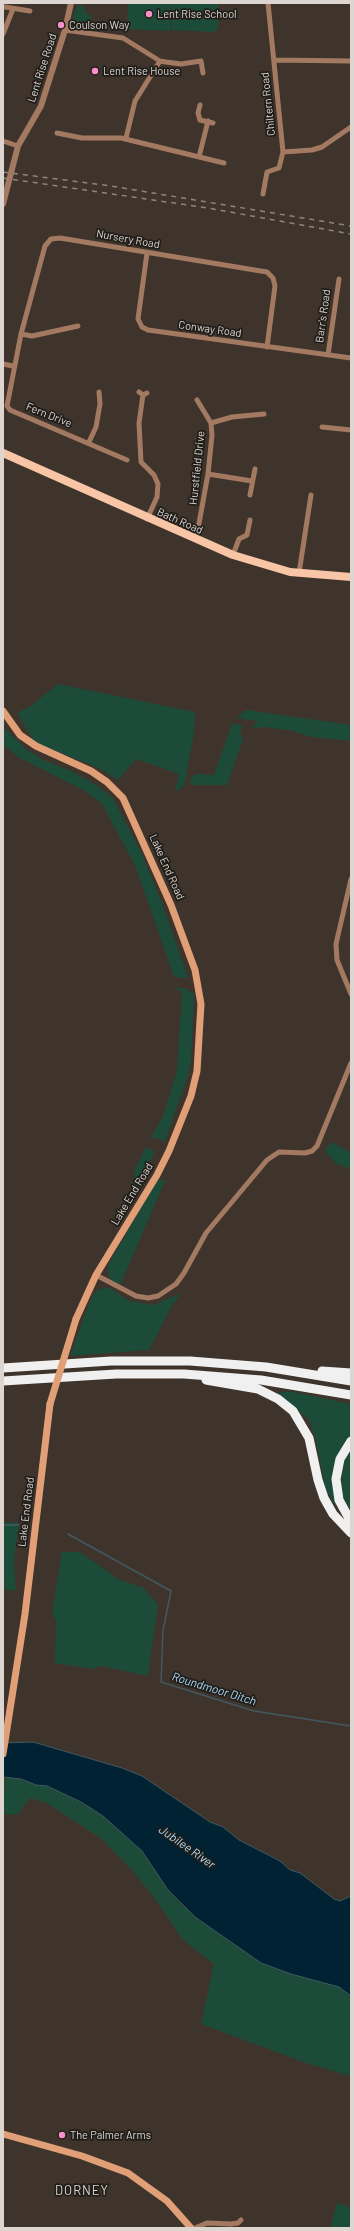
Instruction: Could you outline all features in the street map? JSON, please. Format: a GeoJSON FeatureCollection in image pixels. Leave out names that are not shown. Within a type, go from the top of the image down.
{"type":"FeatureCollection","features":[{"type":"Feature","properties":{"kind":"highway"},"geometry":{"type":"LineString","coordinates":[[3,1368],[112,1361],[170,1360],[239,1364],[290,1370],[351,1373]]}},
{"type":"Feature","properties":{"kind":"highway"},"geometry":{"type":"LineString","coordinates":[[290,1370],[351,1382]]}},
{"type":"Feature","properties":{"kind":"highway"},"geometry":{"type":"LineString","coordinates":[[160,1373],[253,1388],[272,1395],[284,1403],[296,1415],[307,1432],[313,1452],[318,1480],[326,1503],[338,1520],[351,1533]]}},
{"type":"Feature","properties":{"kind":"highway"},"geometry":{"type":"LineString","coordinates":[[3,1381],[160,1373],[260,1380],[351,1395]]}},
{"type":"Feature","properties":{"kind":"highway"},"geometry":{"type":"LineString","coordinates":[[351,1441],[340,1459],[336,1479],[339,1500],[351,1522]]}},
{"type":"Feature","properties":{"kind":"main road","name":"Bath Road"},"geometry":{"type":"LineString","coordinates":[[5,455],[147,519],[234,556],[299,573],[351,577]]}},
{"type":"Feature","properties":{"kind":"main road","name":"Lake End Road"},"geometry":{"type":"LineString","coordinates":[[3,711],[20,734],[36,746],[91,771],[107,782],[123,798],[171,905],[195,970],[202,1004],[197,1071],[191,1096],[157,1175],[96,1275],[76,1319],[50,1404],[25,1614],[3,1754]]}},
{"type":"Feature","properties":{"kind":"main road"},"geometry":{"type":"LineString","coordinates":[[3,2134],[78,2155],[128,2173],[167,2201],[192,2228]]}},
{"type":"Feature","properties":{"kind":"street","name":"Lent Rise Road"},"geometry":{"type":"LineString","coordinates":[[3,204],[18,146],[41,106],[65,30],[71,3]]}},
{"type":"Feature","properties":{"kind":"street","name":"Chiltern Road"},"geometry":{"type":"LineString","coordinates":[[263,194],[267,172],[279,168],[283,152],[268,3]]}},
{"type":"Feature","properties":{"kind":"street"},"geometry":{"type":"LineString","coordinates":[[6,7],[30,11]]}},
{"type":"Feature","properties":{"kind":"street"},"geometry":{"type":"LineString","coordinates":[[3,34],[13,9]]}},
{"type":"Feature","properties":{"kind":"street"},"geometry":{"type":"LineString","coordinates":[[65,30],[123,38],[160,60],[181,64],[201,61],[203,73]]}},
{"type":"Feature","properties":{"kind":"street"},"geometry":{"type":"LineString","coordinates":[[126,138],[135,100],[160,60]]}},
{"type":"Feature","properties":{"kind":"street"},"geometry":{"type":"LineString","coordinates":[[274,60],[351,61]]}},
{"type":"Feature","properties":{"kind":"street"},"geometry":{"type":"LineString","coordinates":[[200,105],[198,113],[200,120],[210,122],[200,157]]}},
{"type":"Feature","properties":{"kind":"street"},"geometry":{"type":"LineString","coordinates":[[283,152],[312,150],[322,147],[351,127]]}},
{"type":"Feature","properties":{"kind":"street"},"geometry":{"type":"LineString","coordinates":[[56,133],[82,138],[126,138],[224,163]]}},
{"type":"Feature","properties":{"kind":"street"},"geometry":{"type":"LineString","coordinates":[[3,141],[18,146]]}},
{"type":"Feature","properties":{"kind":"street","name":"Nursery Road"},"geometry":{"type":"LineString","coordinates":[[13,366],[45,246],[51,239],[60,238],[267,272],[273,278],[275,286],[266,347]]}},
{"type":"Feature","properties":{"kind":"street","name":"Conway Road"},"geometry":{"type":"LineString","coordinates":[[147,253],[138,319],[142,327],[148,330],[351,358]]}},
{"type":"Feature","properties":{"kind":"street","name":"Barr's Road"},"geometry":{"type":"LineString","coordinates":[[328,355],[339,279]]}},
{"type":"Feature","properties":{"kind":"street"},"geometry":{"type":"LineString","coordinates":[[21,334],[32,336],[76,328]]}},
{"type":"Feature","properties":{"kind":"street"},"geometry":{"type":"LineString","coordinates":[[3,364],[13,366]]}},
{"type":"Feature","properties":{"kind":"street","name":"Fern Drive"},"geometry":{"type":"LineString","coordinates":[[13,366],[7,406],[10,410],[123,455],[127,460]]}},
{"type":"Feature","properties":{"kind":"street"},"geometry":{"type":"LineString","coordinates":[[143,393],[139,423],[141,457],[142,462],[154,475],[158,484],[157,496],[147,519]]}},
{"type":"Feature","properties":{"kind":"street"},"geometry":{"type":"LineString","coordinates":[[89,442],[96,427],[101,395]]}},
{"type":"Feature","properties":{"kind":"street","name":"Hurstfield Drive"},"geometry":{"type":"LineString","coordinates":[[196,540],[208,474],[211,423],[197,400]]}},
{"type":"Feature","properties":{"kind":"street"},"geometry":{"type":"LineString","coordinates":[[211,423],[232,418],[264,414]]}},
{"type":"Feature","properties":{"kind":"street"},"geometry":{"type":"LineString","coordinates":[[321,427],[351,430]]}},
{"type":"Feature","properties":{"kind":"street"},"geometry":{"type":"LineString","coordinates":[[250,495],[255,469]]}},
{"type":"Feature","properties":{"kind":"street"},"geometry":{"type":"LineString","coordinates":[[208,474],[252,481]]}},
{"type":"Feature","properties":{"kind":"street"},"geometry":{"type":"LineString","coordinates":[[299,573],[311,495]]}},
{"type":"Feature","properties":{"kind":"street"},"geometry":{"type":"LineString","coordinates":[[234,556],[238,539],[247,535],[250,520]]}},
{"type":"Feature","properties":{"kind":"street"},"geometry":{"type":"LineString","coordinates":[[351,879],[336,944],[337,960],[351,994]]}},
{"type":"Feature","properties":{"kind":"street"},"geometry":{"type":"LineString","coordinates":[[96,1275],[136,1296],[148,1298],[162,1294],[176,1284],[184,1273],[206,1233],[267,1160],[279,1152],[305,1153],[312,1151],[317,1146],[351,1063]]}},
{"type":"Feature","properties":{"kind":"street"},"geometry":{"type":"LineString","coordinates":[[195,2228],[207,2223],[231,2224],[238,2223],[241,2220]]}},
{"type":"Feature","properties":{"kind":"green space"},"geometry":{"type":"Polygon","coordinates":[[[128,3],[171,3],[170,31],[127,29],[128,3]]]}},
{"type":"Feature","properties":{"kind":"green space"},"geometry":{"type":"Polygon","coordinates":[[[172,3],[218,3],[219,23],[217,30],[212,32],[171,30],[172,3]]]}},
{"type":"Feature","properties":{"kind":"green space"},"geometry":{"type":"Polygon","coordinates":[[[77,5],[82,5],[87,15],[91,14],[91,21],[86,27],[72,24],[77,5]]]}},
{"type":"Feature","properties":{"kind":"green space"},"geometry":{"type":"Polygon","coordinates":[[[58,684],[195,712],[194,733],[184,786],[175,792],[179,774],[136,759],[118,780],[99,768],[35,743],[17,713],[31,706],[58,684]]]}},
{"type":"Feature","properties":{"kind":"green space"},"geometry":{"type":"Polygon","coordinates":[[[246,710],[351,725],[351,741],[311,737],[293,731],[266,727],[252,728],[258,721],[236,718],[246,710]]]}},
{"type":"Feature","properties":{"kind":"green space"},"geometry":{"type":"Polygon","coordinates":[[[232,723],[242,725],[240,737],[244,736],[227,785],[193,785],[190,782],[191,778],[196,774],[214,775],[232,723]]]}},
{"type":"Feature","properties":{"kind":"green space"},"geometry":{"type":"Polygon","coordinates":[[[3,727],[26,749],[43,760],[69,770],[98,786],[113,799],[141,852],[161,901],[188,978],[174,977],[135,865],[102,804],[85,791],[18,757],[3,744],[3,727]]]}},
{"type":"Feature","properties":{"kind":"green space"},"geometry":{"type":"Polygon","coordinates":[[[173,987],[187,989],[194,994],[191,1061],[188,1075],[165,1141],[151,1137],[163,1116],[177,1071],[182,992],[173,987]]]}},
{"type":"Feature","properties":{"kind":"green space"},"geometry":{"type":"Polygon","coordinates":[[[332,1142],[351,1153],[351,1169],[337,1164],[325,1152],[326,1148],[332,1142]]]}},
{"type":"Feature","properties":{"kind":"green space"},"geometry":{"type":"Polygon","coordinates":[[[146,1147],[155,1152],[130,1194],[136,1167],[146,1147]]]}},
{"type":"Feature","properties":{"kind":"green space"},"geometry":{"type":"Polygon","coordinates":[[[160,1179],[165,1181],[120,1285],[111,1281],[108,1273],[108,1265],[157,1181],[160,1179]]]}},
{"type":"Feature","properties":{"kind":"green space"},"geometry":{"type":"Polygon","coordinates":[[[110,1288],[129,1301],[154,1305],[181,1293],[171,1307],[149,1350],[70,1356],[92,1296],[99,1289],[110,1288]]]}},
{"type":"Feature","properties":{"kind":"green space"},"geometry":{"type":"Polygon","coordinates":[[[288,1391],[351,1404],[351,1436],[347,1439],[335,1506],[325,1488],[316,1441],[309,1420],[277,1393],[288,1391]]]}},
{"type":"Feature","properties":{"kind":"green space"},"geometry":{"type":"Polygon","coordinates":[[[351,1448],[351,1513],[343,1498],[341,1480],[345,1460],[351,1448]]]}},
{"type":"Feature","properties":{"kind":"green space"},"geometry":{"type":"Polygon","coordinates":[[[3,1522],[19,1523],[14,1560],[16,1591],[3,1589],[3,1522]]]}},
{"type":"Feature","properties":{"kind":"green space"},"geometry":{"type":"Polygon","coordinates":[[[62,1552],[80,1552],[120,1580],[144,1588],[158,1605],[148,1676],[101,1666],[92,1669],[55,1663],[56,1620],[52,1614],[62,1552]]]}},
{"type":"Feature","properties":{"kind":"green space"},"geometry":{"type":"Polygon","coordinates":[[[5,1777],[21,1779],[36,1785],[47,1786],[81,1802],[103,1816],[142,1851],[168,1890],[183,1907],[189,1904],[339,1987],[351,1996],[351,2076],[306,2063],[201,2024],[214,1964],[183,1940],[157,1901],[131,1869],[102,1839],[47,1803],[30,1798],[17,1815],[3,1814],[5,1777]]]}},
{"type":"Feature","properties":{"kind":"green space"},"geometry":{"type":"Polygon","coordinates":[[[337,2203],[351,2208],[351,2228],[330,2228],[337,2203]]]}},
{"type":"Feature","properties":{"kind":"water","name":"Jubilee River"},"geometry":{"type":"Polygon","coordinates":[[[33,1742],[122,1768],[142,1776],[210,1822],[223,1827],[239,1840],[280,1861],[290,1870],[300,1873],[334,1899],[340,1901],[351,1896],[351,1996],[339,1987],[291,1974],[261,1963],[195,1917],[168,1890],[142,1851],[103,1816],[81,1802],[47,1786],[36,1785],[21,1779],[3,1777],[3,1743],[33,1742]]]}},
{"type":"Feature","properties":{"kind":"waterway","name":"Roundmoor Ditch"},"geometry":{"type":"LineString","coordinates":[[3,1525],[19,1525]]}},
{"type":"Feature","properties":{"kind":"waterway","name":"Roundmoor Ditch"},"geometry":{"type":"LineString","coordinates":[[68,1534],[171,1591],[163,1631],[161,1682],[254,1711],[351,1726]]}},
{"type":"Feature","properties":{"kind":"railway"},"geometry":{"type":"LineString","coordinates":[[3,172],[111,186],[351,226]]}},
{"type":"Feature","properties":{"kind":"railway"},"geometry":{"type":"LineString","coordinates":[[3,178],[208,208],[351,234]]}},
{"type":"Feature","properties":{"kind":"place","name":"Lent Rise School"},"geometry":{"type":"Point","coordinates":[149,14]}},
{"type":"Feature","properties":{"kind":"place","name":"Coulson Way"},"geometry":{"type":"Point","coordinates":[61,25]}},
{"type":"Feature","properties":{"kind":"place","name":"Lent Rise House"},"geometry":{"type":"Point","coordinates":[95,71]}},
{"type":"Feature","properties":{"kind":"place","name":"The Palmer Arms"},"geometry":{"type":"Point","coordinates":[62,2135]}},
{"type":"Feature","properties":{"kind":"district","name":"DORNEY"},"geometry":{"type":"Point","coordinates":[82,2191]}}]}
